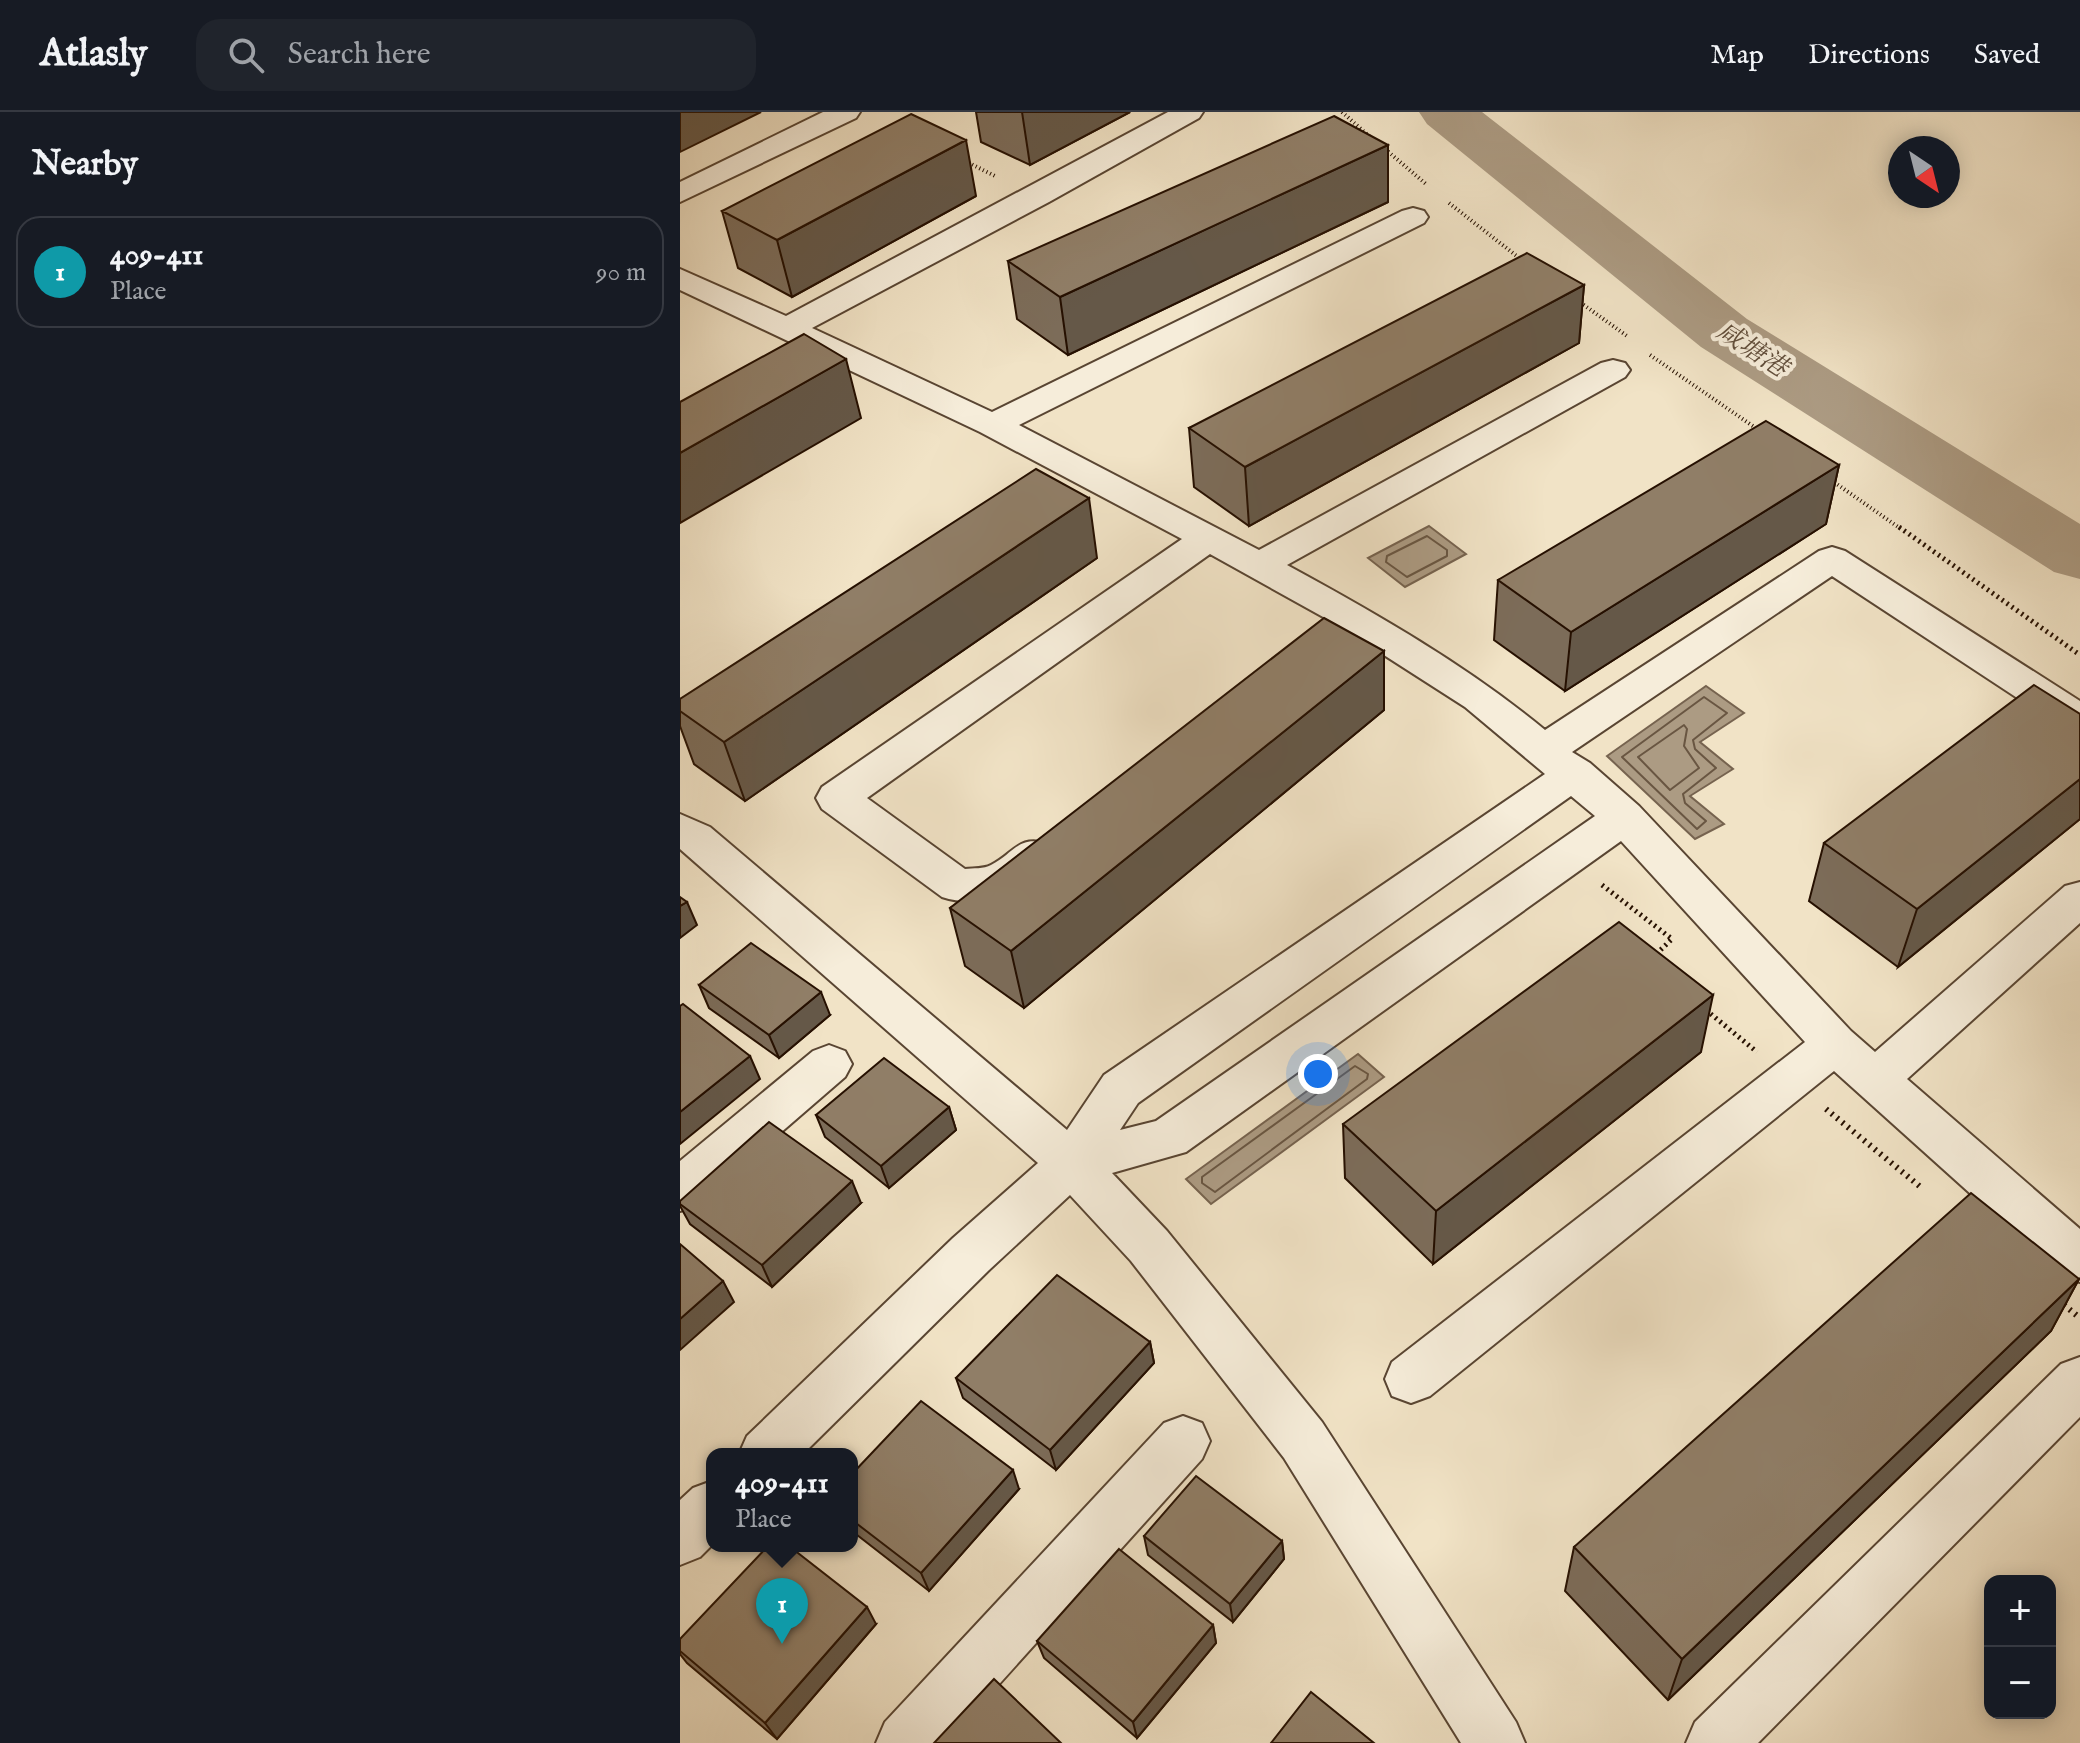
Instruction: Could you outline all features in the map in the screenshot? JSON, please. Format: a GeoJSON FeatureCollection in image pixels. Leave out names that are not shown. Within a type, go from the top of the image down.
{"type":"FeatureCollection","features":[{"type":"Feature","properties":{"kind":"street"},"geometry":{"type":"LineString","coordinates":[[680,193],[846,112]]}},
{"type":"Feature","properties":{"kind":"street"},"geometry":{"type":"LineString","coordinates":[[787,328],[1038,196],[1189,112]]}},
{"type":"Feature","properties":{"kind":"street"},"geometry":{"type":"LineString","coordinates":[[992,425],[1413,217]]}},
{"type":"Feature","properties":{"kind":"street"},"geometry":{"type":"LineString","coordinates":[[680,278],[787,328],[816,358],[992,425],[1259,565],[1347,614],[1479,697],[1624,817],[1835,1044],[2080,1260]]}},
{"type":"Feature","properties":{"kind":"street"},"geometry":{"type":"LineString","coordinates":[[680,314],[715,295]]}},
{"type":"Feature","properties":{"kind":"street"},"geometry":{"type":"LineString","coordinates":[[1259,565],[1624,356]]}},
{"type":"Feature","properties":{"kind":"street"},"geometry":{"type":"LineString","coordinates":[[1061,834],[999,882],[957,886],[837,798],[1207,539]]}},
{"type":"Feature","properties":{"kind":"street"},"geometry":{"type":"LineString","coordinates":[[772,1448],[971,1254],[1072,1163],[1121,1089],[1832,559],[2080,720]]}},
{"type":"Feature","properties":{"kind":"street"},"geometry":{"type":"LineString","coordinates":[[1309,643],[1347,614]]}},
{"type":"Feature","properties":{"kind":"street"},"geometry":{"type":"LineString","coordinates":[[1072,1163],[1169,1138],[1624,817]]}},
{"type":"Feature","properties":{"kind":"street"},"geometry":{"type":"LineString","coordinates":[[680,829],[695,838],[1072,1163],[1149,1246],[1303,1440],[1495,1743]]}},
{"type":"Feature","properties":{"kind":"street"},"geometry":{"type":"LineString","coordinates":[[1876,1079],[2080,898]]}},
{"type":"Feature","properties":{"kind":"street"},"geometry":{"type":"LineString","coordinates":[[1411,1379],[1835,1044]]}},
{"type":"Feature","properties":{"kind":"street"},"geometry":{"type":"LineString","coordinates":[[680,1190],[829,1064]]}},
{"type":"Feature","properties":{"kind":"street"},"geometry":{"type":"LineString","coordinates":[[1716,1743],[2080,1381]]}},
{"type":"Feature","properties":{"kind":"street"},"geometry":{"type":"LineString","coordinates":[[906,1743],[1183,1441]]}},
{"type":"Feature","properties":{"kind":"street"},"geometry":{"type":"LineString","coordinates":[[680,1538],[706,1513]]}},
{"type":"Feature","properties":{"kind":"path"},"geometry":{"type":"LineString","coordinates":[[1342,112],[1372,138]]}},
{"type":"Feature","properties":{"kind":"path"},"geometry":{"type":"LineString","coordinates":[[1382,147],[1435,191]]}},
{"type":"Feature","properties":{"kind":"path"},"geometry":{"type":"LineString","coordinates":[[957,157],[1038,196]]}},
{"type":"Feature","properties":{"kind":"path"},"geometry":{"type":"LineString","coordinates":[[1446,200],[1535,270]]}},
{"type":"Feature","properties":{"kind":"path"},"geometry":{"type":"LineString","coordinates":[[1573,297],[1624,356]]}},
{"type":"Feature","properties":{"kind":"path"},"geometry":{"type":"LineString","coordinates":[[1646,352],[1772,439]]}},
{"type":"Feature","properties":{"kind":"path"},"geometry":{"type":"LineString","coordinates":[[1823,475],[2080,655]]}},
{"type":"Feature","properties":{"kind":"water"},"geometry":{"type":"Polygon","coordinates":[[[1429,526],[1466,554],[1405,587],[1368,558],[1429,526]]]}},
{"type":"Feature","properties":{"kind":"water"},"geometry":{"type":"Polygon","coordinates":[[[1706,686],[1744,713],[1700,742],[1733,769],[1690,796],[1724,824],[1695,839],[1607,756],[1706,686]]]}},
{"type":"Feature","properties":{"kind":"water"},"geometry":{"type":"Polygon","coordinates":[[[1358,1054],[1384,1077],[1211,1204],[1186,1179],[1358,1054]]]}},
{"type":"Feature","properties":{"kind":"building"},"geometry":{"type":"Polygon","coordinates":[[[911,114],[966,140],[777,240],[722,211],[911,114]]]}},
{"type":"Feature","properties":{"kind":"building"},"geometry":{"type":"Polygon","coordinates":[[[1334,116],[1388,145],[1060,297],[1008,261],[1334,116]]]}},
{"type":"Feature","properties":{"kind":"building"},"geometry":{"type":"Polygon","coordinates":[[[1527,253],[1584,285],[1245,467],[1189,428],[1527,253]]]}},
{"type":"Feature","properties":{"kind":"building"},"geometry":{"type":"Polygon","coordinates":[[[804,334],[846,359],[680,453],[680,402],[804,334]]]}},
{"type":"Feature","properties":{"kind":"building"},"geometry":{"type":"Polygon","coordinates":[[[1766,421],[1839,465],[1571,632],[1498,580],[1766,421]]]}},
{"type":"Feature","properties":{"kind":"building"},"geometry":{"type":"Polygon","coordinates":[[[1036,469],[1089,498],[724,742],[680,711],[680,699],[1036,469]]]}},
{"type":"Feature","properties":{"kind":"building"},"geometry":{"type":"Polygon","coordinates":[[[1324,618],[1384,651],[1011,951],[950,908],[1324,618]]]}},
{"type":"Feature","properties":{"kind":"building"},"geometry":{"type":"Polygon","coordinates":[[[2034,685],[2080,714],[2080,779],[1917,909],[1824,843],[2034,685]]]}},
{"type":"Feature","properties":{"kind":"building"},"geometry":{"type":"Polygon","coordinates":[[[1619,922],[1713,995],[1436,1211],[1343,1124],[1619,922]]]}},
{"type":"Feature","properties":{"kind":"building"},"geometry":{"type":"Polygon","coordinates":[[[751,943],[821,992],[769,1035],[699,985],[751,943]]]}},
{"type":"Feature","properties":{"kind":"building"},"geometry":{"type":"Polygon","coordinates":[[[683,1004],[750,1056],[680,1112],[680,1006],[683,1004]]]}},
{"type":"Feature","properties":{"kind":"building"},"geometry":{"type":"Polygon","coordinates":[[[884,1058],[949,1107],[881,1166],[816,1115],[884,1058]]]}},
{"type":"Feature","properties":{"kind":"building"},"geometry":{"type":"Polygon","coordinates":[[[769,1122],[852,1181],[762,1265],[680,1201],[769,1122]]]}},
{"type":"Feature","properties":{"kind":"building"},"geometry":{"type":"Polygon","coordinates":[[[1971,1193],[2079,1279],[1682,1659],[1574,1547],[1971,1193]]]}},
{"type":"Feature","properties":{"kind":"building"},"geometry":{"type":"Polygon","coordinates":[[[680,1244],[723,1281],[680,1319],[680,1244]]]}},
{"type":"Feature","properties":{"kind":"building"},"geometry":{"type":"Polygon","coordinates":[[[1057,1275],[1150,1342],[1050,1450],[956,1378],[1057,1275]]]}},
{"type":"Feature","properties":{"kind":"building"},"geometry":{"type":"Polygon","coordinates":[[[921,1401],[1013,1470],[921,1573],[858,1525],[858,1468],[921,1401]]]}},
{"type":"Feature","properties":{"kind":"building"},"geometry":{"type":"Polygon","coordinates":[[[1196,1476],[1282,1541],[1230,1604],[1144,1536],[1196,1476]]]}},
{"type":"Feature","properties":{"kind":"building"},"geometry":{"type":"Polygon","coordinates":[[[1119,1549],[1213,1625],[1133,1722],[1037,1641],[1119,1549]]]}},
{"type":"Feature","properties":{"kind":"building"},"geometry":{"type":"Polygon","coordinates":[[[762,1552],[797,1552],[867,1607],[765,1723],[680,1651],[680,1639],[762,1552]]]}},
{"type":"Feature","properties":{"kind":"building"},"geometry":{"type":"Polygon","coordinates":[[[994,1679],[1061,1743],[934,1743],[994,1679]]]}},
{"type":"Feature","properties":{"kind":"building"},"geometry":{"type":"Polygon","coordinates":[[[1311,1692],[1374,1743],[1271,1743],[1311,1692]]]}},
{"type":"Feature","properties":{"kind":"waterway","name":"咸塘港"},"geometry":{"type":"LineString","coordinates":[[1447,112],[1724,333],[2080,556]]}},
{"type":"Feature","properties":{"kind":"place","name":"409-411"},"geometry":{"type":"Point","coordinates":[782,1644]}}]}
